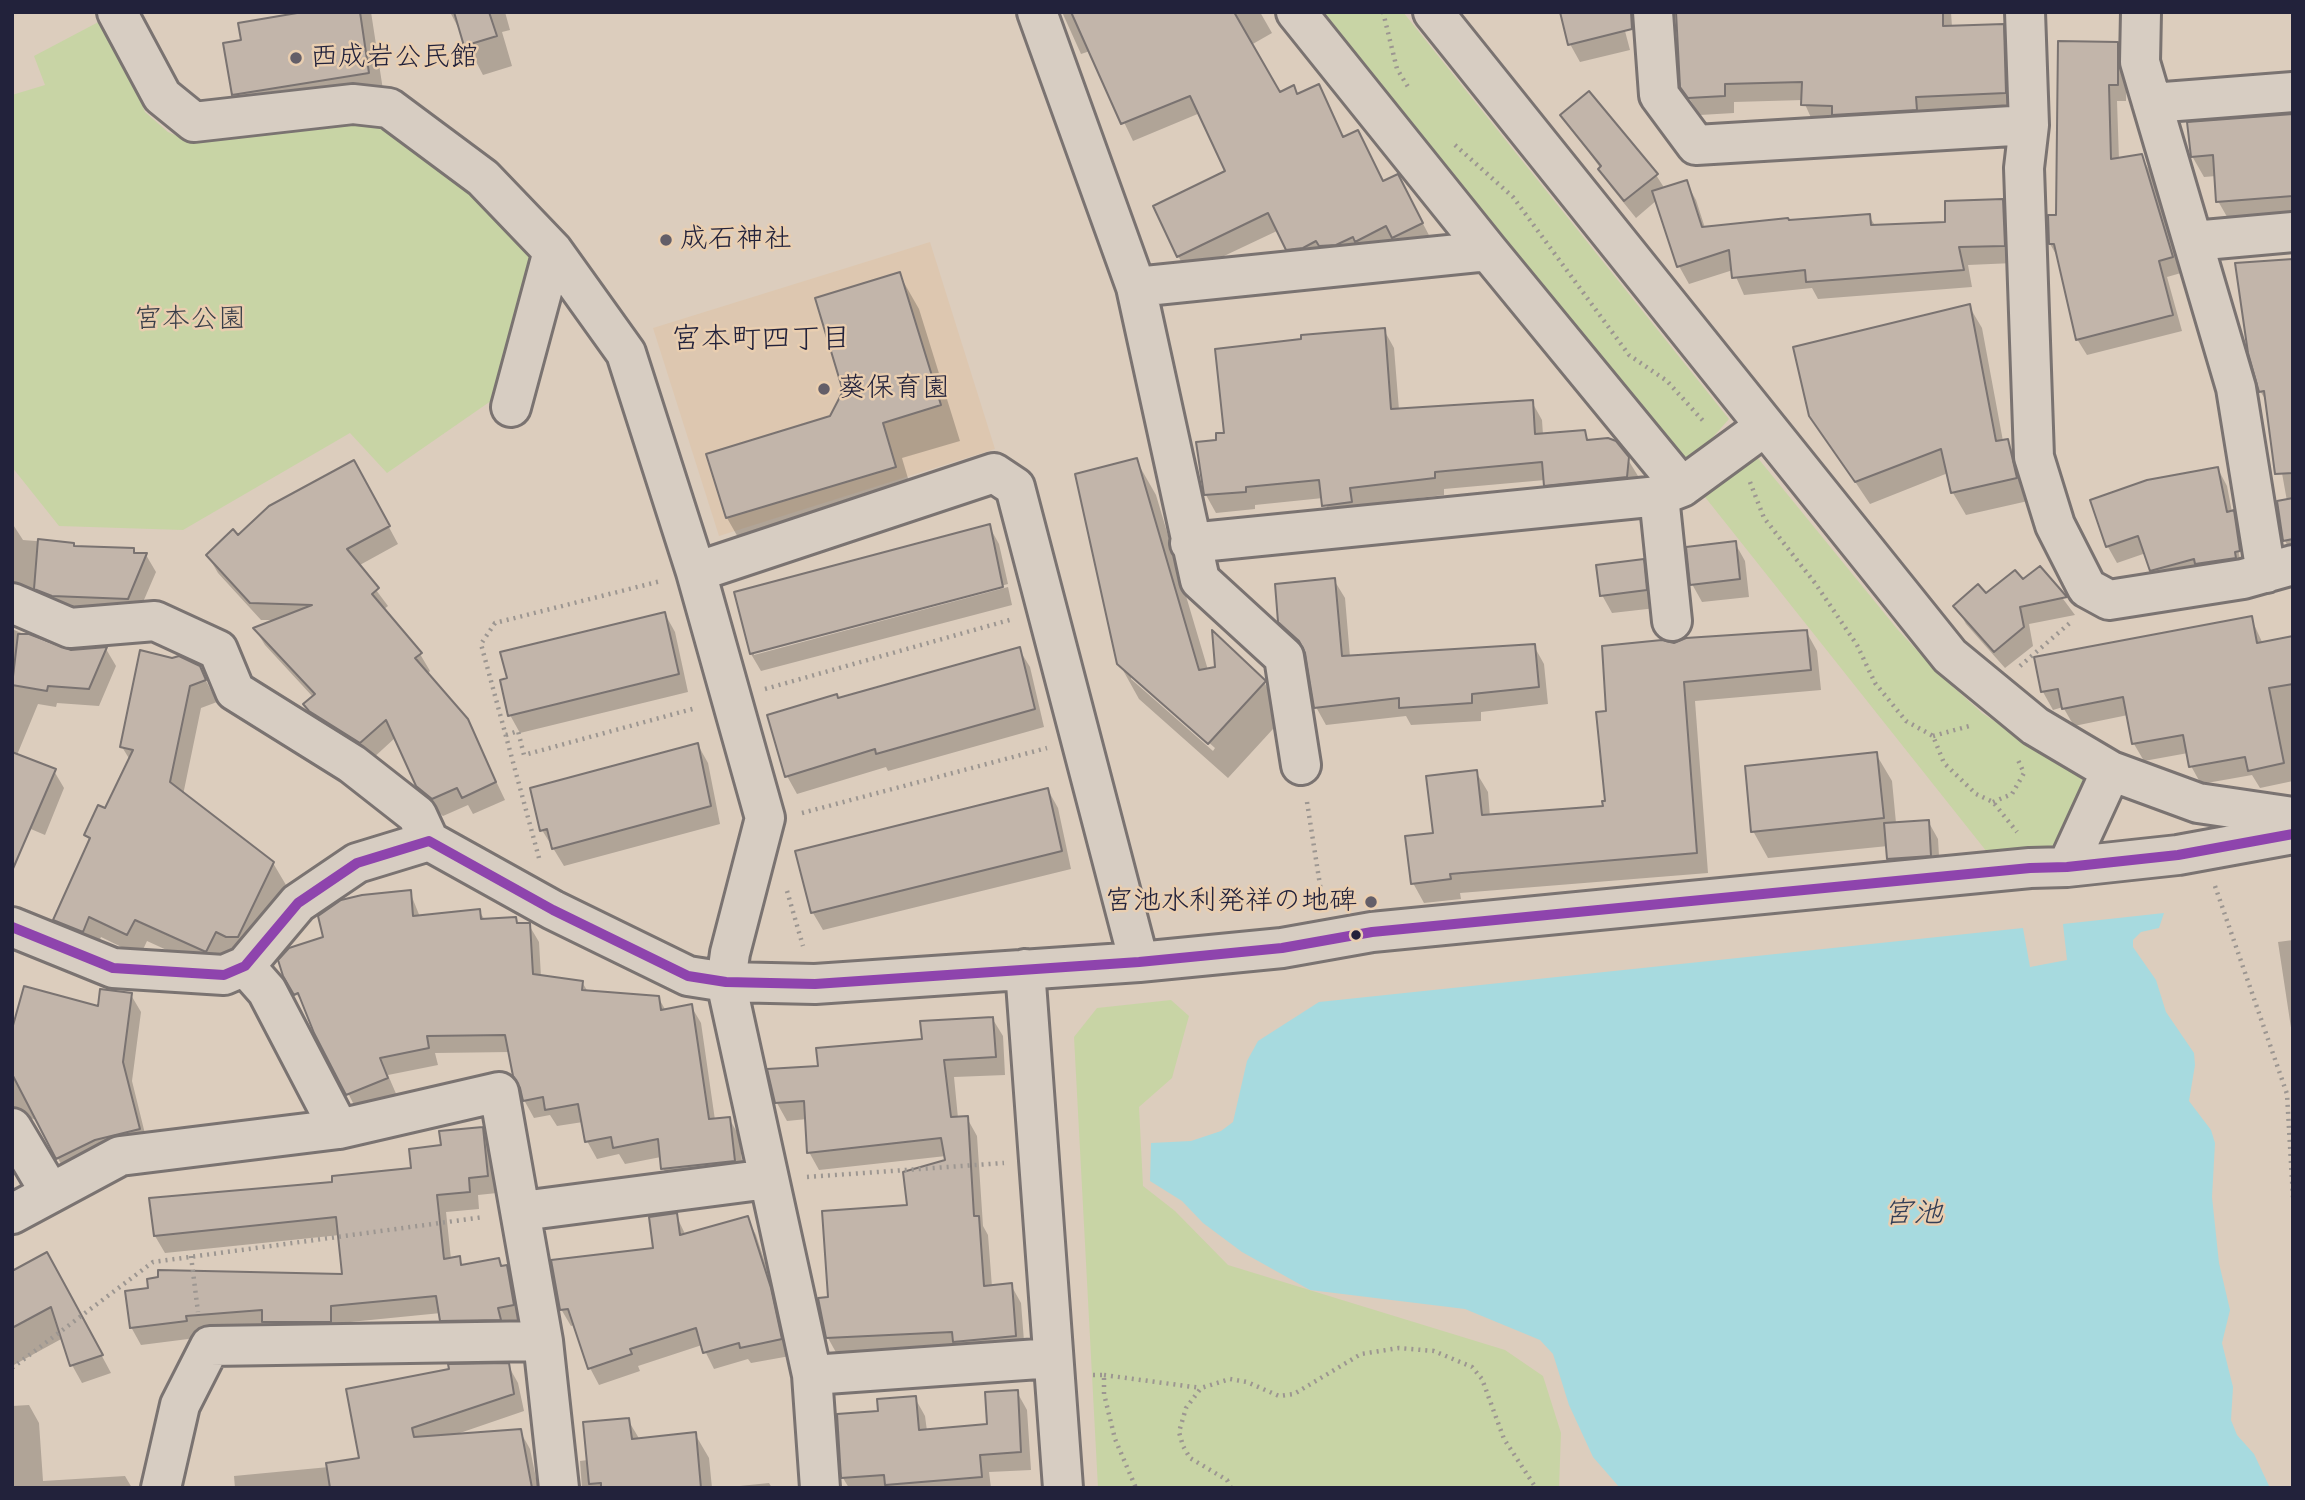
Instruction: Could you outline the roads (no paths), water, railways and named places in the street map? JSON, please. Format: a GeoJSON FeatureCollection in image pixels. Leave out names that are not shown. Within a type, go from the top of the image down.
{"type":"FeatureCollection","features":[{"type":"Feature","properties":{"kind":"street"},"geometry":{"type":"LineString","coordinates":[[117,12],[162,96],[194,122],[353,104],[389,108],[483,178],[553,251],[626,353],[696,572],[765,818],[730,953],[726,982],[812,1375],[820,1488]]}},
{"type":"Feature","properties":{"kind":"street"},"geometry":{"type":"LineString","coordinates":[[1037,12],[1136,287],[1200,580],[1284,657],[1301,765]]}},
{"type":"Feature","properties":{"kind":"street"},"geometry":{"type":"LineString","coordinates":[[1296,12],[1488,251],[1671,491],[1672,621]]}},
{"type":"Feature","properties":{"kind":"street"},"geometry":{"type":"LineString","coordinates":[[1653,12],[1659,94],[1696,145],[2029,125]]}},
{"type":"Feature","properties":{"kind":"street"},"geometry":{"type":"LineString","coordinates":[[2025,12],[2029,125],[2024,168],[2034,457],[2055,525],[2087,588],[2109,600],[2279,569],[2236,388],[2140,62],[2141,12]]}},
{"type":"Feature","properties":{"kind":"street"},"geometry":{"type":"LineString","coordinates":[[1444,16],[1764,427],[1950,656],[2035,726],[2111,771],[2198,803],[2293,817]]}},
{"type":"Feature","properties":{"kind":"street"},"geometry":{"type":"LineString","coordinates":[[2152,103],[2293,92]]}},
{"type":"Feature","properties":{"kind":"street"},"geometry":{"type":"LineString","coordinates":[[2193,241],[2293,232]]}},
{"type":"Feature","properties":{"kind":"street"},"geometry":{"type":"LineString","coordinates":[[511,407],[553,251]]}},
{"type":"Feature","properties":{"kind":"street"},"geometry":{"type":"LineString","coordinates":[[1136,287],[1488,251]]}},
{"type":"Feature","properties":{"kind":"street"},"geometry":{"type":"LineString","coordinates":[[1190,543],[1671,491],[1764,427]]}},
{"type":"Feature","properties":{"kind":"street"},"geometry":{"type":"LineString","coordinates":[[696,572],[994,473],[1016,486],[1139,962]]}},
{"type":"Feature","properties":{"kind":"street"},"geometry":{"type":"LineString","coordinates":[[12,603],[70,628],[155,621],[218,650],[235,691],[363,773],[417,815],[429,841],[553,910],[688,976],[726,982],[815,984],[1139,962],[1282,948],[1372,932],[2178,855],[2293,834]]}},
{"type":"Feature","properties":{"kind":"street"},"geometry":{"type":"LineString","coordinates":[[2067,867],[2111,771]]}},
{"type":"Feature","properties":{"kind":"street"},"geometry":{"type":"LineString","coordinates":[[2178,855],[2200,830],[2198,803]]}},
{"type":"Feature","properties":{"kind":"street"},"geometry":{"type":"LineString","coordinates":[[12,927],[113,968],[224,975],[245,966],[298,903],[358,863],[429,841]]}},
{"type":"Feature","properties":{"kind":"street"},"geometry":{"type":"LineString","coordinates":[[245,966],[267,991],[339,1129]]}},
{"type":"Feature","properties":{"kind":"street"},"geometry":{"type":"LineString","coordinates":[[1025,969],[1063,1488]]}},
{"type":"Feature","properties":{"kind":"street"},"geometry":{"type":"LineString","coordinates":[[12,1214],[120,1156],[339,1129],[499,1091],[543,1341],[559,1488]]}},
{"type":"Feature","properties":{"kind":"street"},"geometry":{"type":"LineString","coordinates":[[12,1128],[50,1192]]}},
{"type":"Feature","properties":{"kind":"street"},"geometry":{"type":"LineString","coordinates":[[522,1212],[768,1180]]}},
{"type":"Feature","properties":{"kind":"street"},"geometry":{"type":"LineString","coordinates":[[161,1488],[180,1405],[210,1346],[543,1341]]}},
{"type":"Feature","properties":{"kind":"street"},"geometry":{"type":"LineString","coordinates":[[812,1375],[1053,1358]]}},
{"type":"Feature","properties":{"kind":"water","name":"宮池"},"geometry":{"type":"Polygon","coordinates":[[[2164,913],[2159,928],[2141,932],[2133,940],[2133,947],[2156,980],[2166,1012],[2194,1053],[2195,1065],[2189,1101],[2211,1130],[2215,1143],[2212,1197],[2219,1263],[2230,1310],[2222,1343],[2233,1387],[2231,1420],[2237,1435],[2254,1454],[2270,1488],[1620,1488],[1593,1457],[1569,1405],[1553,1354],[1540,1340],[1465,1309],[1310,1290],[1242,1252],[1203,1223],[1182,1201],[1150,1181],[1151,1143],[1191,1141],[1221,1131],[1233,1122],[1247,1061],[1258,1041],[1319,1002],[2023,928],[2030,967],[2067,960],[2063,924],[2164,913]]]}},
{"type":"Feature","properties":{"kind":"place","name":"西成岩公民館"},"geometry":{"type":"Point","coordinates":[296,58]}},
{"type":"Feature","properties":{"kind":"place","name":"成石神社"},"geometry":{"type":"Point","coordinates":[666,240]}},
{"type":"Feature","properties":{"kind":"place","name":"葵保育園"},"geometry":{"type":"Point","coordinates":[824,389]}},
{"type":"Feature","properties":{"kind":"place","name":"宮池水利発祥の地碑"},"geometry":{"type":"Point","coordinates":[1371,902]}},
{"type":"Feature","properties":{"kind":"district","name":"宮本町四丁目"},"geometry":{"type":"Point","coordinates":[761,340]}},
{"type":"Feature","properties":{"kind":"park label","name":"宮本公園"},"geometry":{"type":"Point","coordinates":[190,320]}}]}
